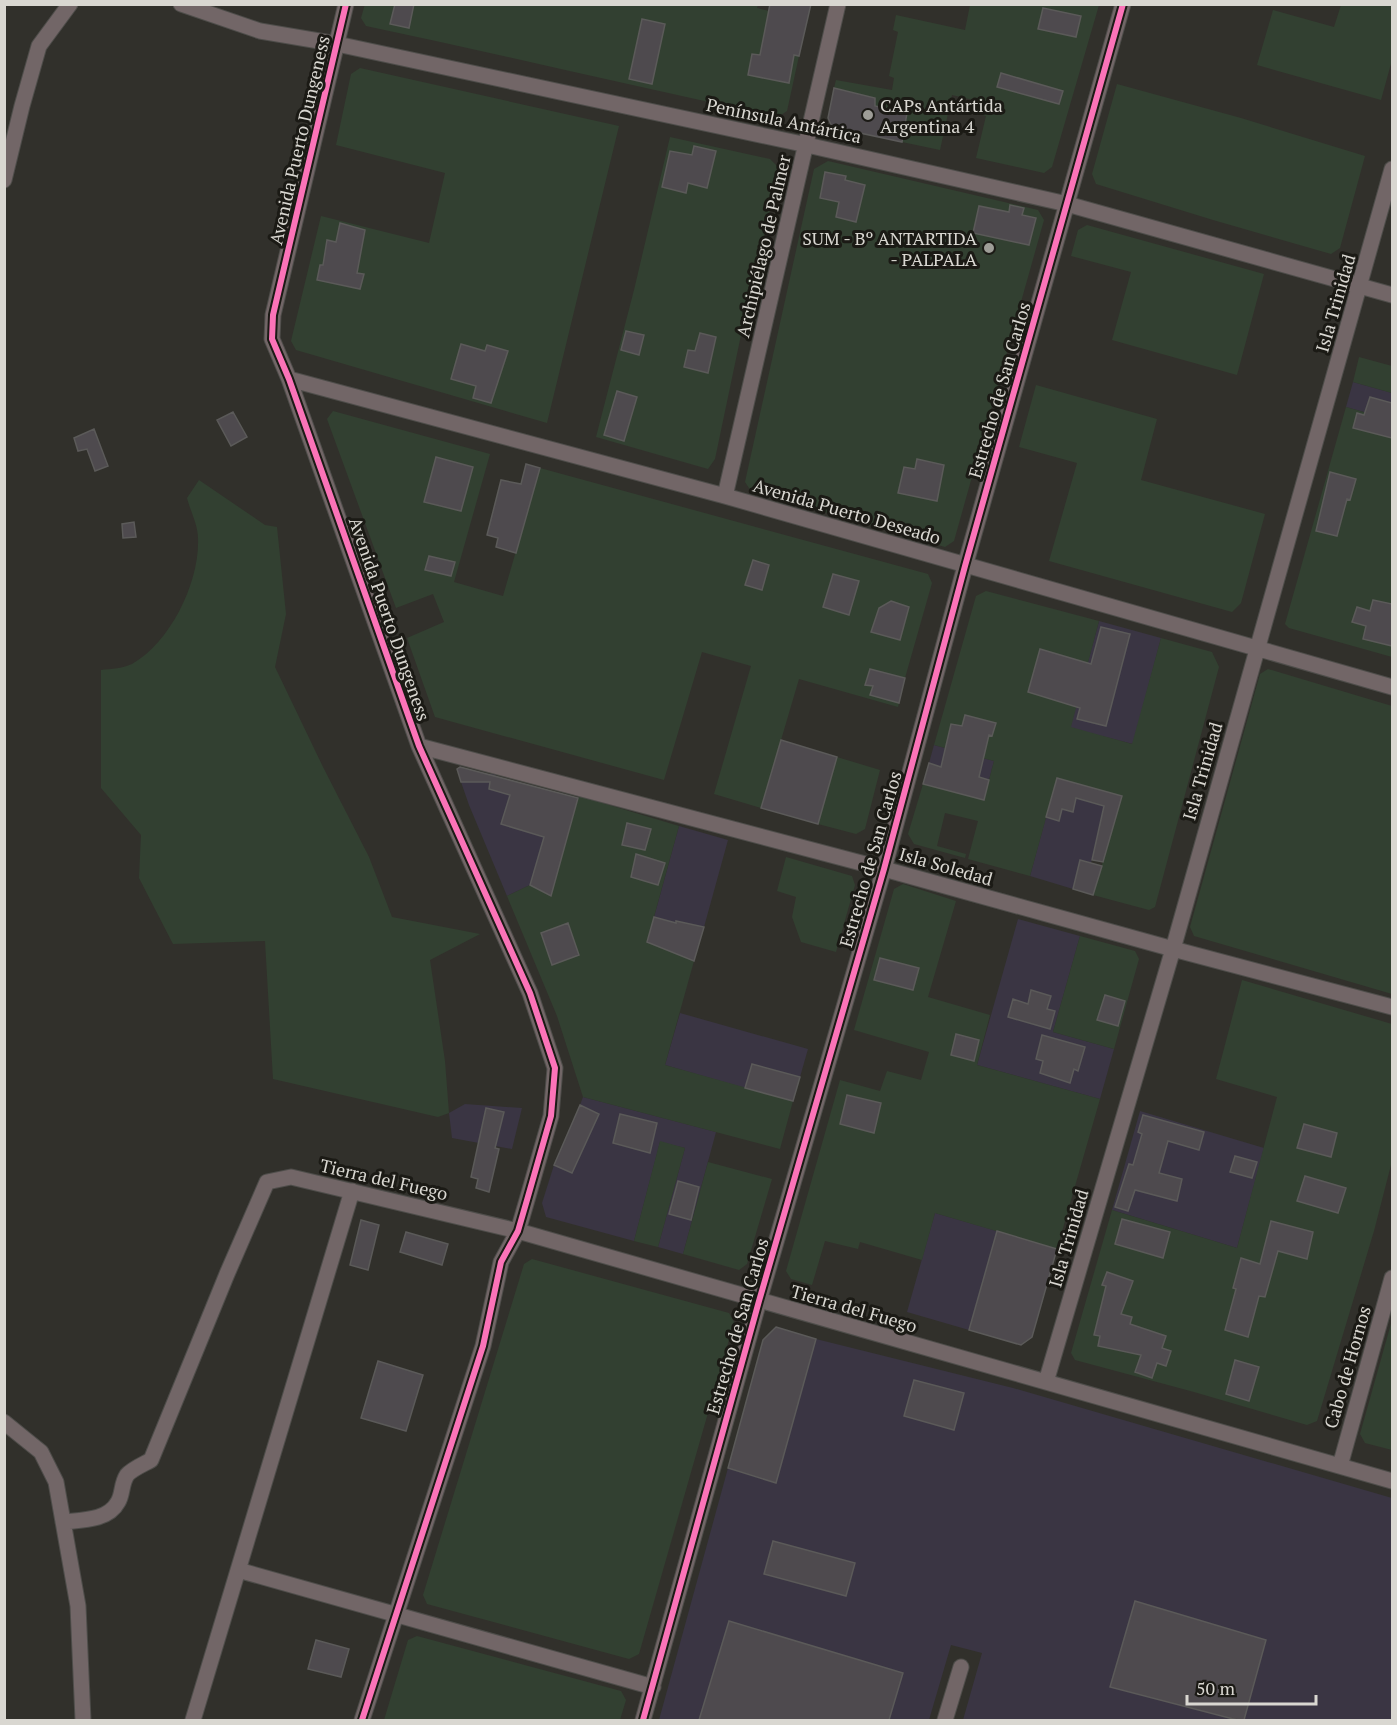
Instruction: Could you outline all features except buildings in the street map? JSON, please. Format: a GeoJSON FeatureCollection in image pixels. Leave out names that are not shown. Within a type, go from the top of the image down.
{"type":"FeatureCollection","features":[{"type":"Feature","properties":{"kind":"street"},"geometry":{"type":"LineString","coordinates":[[4,180],[39,46],[70,4]]}},
{"type":"Feature","properties":{"kind":"street","name":"Península Antártica"},"geometry":{"type":"LineString","coordinates":[[181,4],[260,31],[337,44],[807,145],[1067,204],[1392,295]]}},
{"type":"Feature","properties":{"kind":"street","name":"Avenida Puerto Dungeness"},"geometry":{"type":"LineString","coordinates":[[346,4],[273,315],[272,339],[289,379],[418,746],[530,993],[555,1068],[551,1116],[518,1231],[501,1262],[483,1346],[362,1720]]}},
{"type":"Feature","properties":{"kind":"street","name":"Archipiélago de Palmer"},"geometry":{"type":"LineString","coordinates":[[725,496],[838,4]]}},
{"type":"Feature","properties":{"kind":"street","name":"Estrecho de San Carlos"},"geometry":{"type":"LineString","coordinates":[[644,1720],[759,1301],[884,869],[965,566],[1123,4]]}},
{"type":"Feature","properties":{"kind":"street","name":"Isla Trinidad"},"geometry":{"type":"LineString","coordinates":[[1046,1382],[1173,949],[1392,169]]}},
{"type":"Feature","properties":{"kind":"street","name":"Avenida Puerto Deseado"},"geometry":{"type":"LineString","coordinates":[[289,379],[725,496],[1392,687]]}},
{"type":"Feature","properties":{"kind":"street","name":"Isla Soledad"},"geometry":{"type":"LineString","coordinates":[[418,746],[884,869],[1392,1007]]}},
{"type":"Feature","properties":{"kind":"street","name":"Tierra del Fuego"},"geometry":{"type":"LineString","coordinates":[[63,1522],[96,1518],[111,1511],[119,1502],[122,1485],[128,1473],[151,1460],[267,1182],[291,1177],[518,1231],[1392,1481]]}},
{"type":"Feature","properties":{"kind":"street"},"geometry":{"type":"LineString","coordinates":[[193,1720],[352,1191]]}},
{"type":"Feature","properties":{"kind":"street","name":"Cabo de Hornos"},"geometry":{"type":"LineString","coordinates":[[1340,1466],[1392,1278]]}},
{"type":"Feature","properties":{"kind":"street"},"geometry":{"type":"LineString","coordinates":[[4,1422],[41,1452],[56,1482],[78,1606],[83,1720]]}},
{"type":"Feature","properties":{"kind":"street"},"geometry":{"type":"LineString","coordinates":[[238,1570],[653,1687]]}},
{"type":"Feature","properties":{"kind":"street"},"geometry":{"type":"LineString","coordinates":[[945,1720],[961,1667]]}},
{"type":"Feature","properties":{"kind":"shaded area"},"geometry":{"type":"Polygon","coordinates":[[[1353,382],[1392,393],[1392,420],[1346,407],[1353,382]]]}},
{"type":"Feature","properties":{"kind":"shaded area"},"geometry":{"type":"Polygon","coordinates":[[[1099,621],[1161,638],[1133,744],[1070,728],[1099,621]]]}},
{"type":"Feature","properties":{"kind":"shaded area"},"geometry":{"type":"Polygon","coordinates":[[[934,745],[994,761],[989,780],[929,763],[934,745]]]}},
{"type":"Feature","properties":{"kind":"shaded area"},"geometry":{"type":"Polygon","coordinates":[[[491,773],[496,775],[495,782],[510,795],[501,824],[544,837],[530,885],[507,896],[461,782],[489,778],[491,773]]]}},
{"type":"Feature","properties":{"kind":"shaded area"},"geometry":{"type":"Polygon","coordinates":[[[1079,784],[1088,786],[1085,801],[1104,806],[1091,863],[1080,861],[1073,889],[1030,876],[1046,817],[1059,821],[1062,809],[1072,812],[1079,784]]]}},
{"type":"Feature","properties":{"kind":"shaded area"},"geometry":{"type":"Polygon","coordinates":[[[679,826],[728,840],[704,927],[654,917],[679,826]]]}},
{"type":"Feature","properties":{"kind":"shaded area"},"geometry":{"type":"Polygon","coordinates":[[[1018,919],[1080,936],[1053,1032],[1114,1049],[1100,1099],[977,1065],[1018,919]]]}},
{"type":"Feature","properties":{"kind":"shaded area"},"geometry":{"type":"Polygon","coordinates":[[[680,1013],[808,1049],[800,1077],[745,1088],[665,1065],[680,1013]]]}},
{"type":"Feature","properties":{"kind":"shaded area"},"geometry":{"type":"Polygon","coordinates":[[[583,1097],[716,1132],[683,1254],[658,1247],[685,1148],[660,1142],[634,1241],[546,1217],[542,1203],[554,1165],[599,1114],[580,1105],[583,1097]]]}},
{"type":"Feature","properties":{"kind":"shaded area"},"geometry":{"type":"Polygon","coordinates":[[[465,1104],[522,1108],[512,1149],[452,1138],[449,1113],[465,1104]]]}},
{"type":"Feature","properties":{"kind":"shaded area"},"geometry":{"type":"Polygon","coordinates":[[[1140,1111],[1264,1148],[1237,1248],[1112,1210],[1140,1111]]]}},
{"type":"Feature","properties":{"kind":"shaded area"},"geometry":{"type":"Polygon","coordinates":[[[935,1213],[997,1231],[969,1330],[907,1312],[935,1213]]]}},
{"type":"Feature","properties":{"kind":"shaded area"},"geometry":{"type":"Polygon","coordinates":[[[816,1339],[1013,1388],[1392,1498],[1392,1720],[1244,1720],[1266,1640],[1135,1601],[1110,1687],[1237,1720],[963,1720],[982,1653],[951,1645],[929,1720],[659,1720],[728,1468],[775,1483],[816,1339]]]}},
{"type":"Feature","properties":{"kind":"green space"},"geometry":{"type":"Polygon","coordinates":[[[365,4],[758,5],[757,8],[769,11],[776,51],[799,56],[787,111],[778,117],[366,26],[361,18],[365,4]]]}},
{"type":"Feature","properties":{"kind":"green space"},"geometry":{"type":"Polygon","coordinates":[[[970,5],[1099,5],[1052,167],[1044,173],[976,158],[986,116],[976,113],[978,101],[952,95],[940,150],[902,142],[907,113],[875,106],[875,98],[834,88],[836,80],[892,90],[894,78],[889,76],[898,32],[893,30],[896,15],[965,30],[970,5]]]}},
{"type":"Feature","properties":{"kind":"green space"},"geometry":{"type":"Polygon","coordinates":[[[1341,5],[1392,5],[1392,60],[1381,100],[1257,65],[1273,10],[1334,27],[1341,5]]]}},
{"type":"Feature","properties":{"kind":"green space"},"geometry":{"type":"Polygon","coordinates":[[[360,68],[619,126],[547,423],[296,350],[291,341],[321,216],[429,243],[445,173],[336,145],[351,74],[360,68]]]}},
{"type":"Feature","properties":{"kind":"green space"},"geometry":{"type":"Polygon","coordinates":[[[1117,84],[1241,118],[1365,156],[1340,248],[1331,254],[1096,184],[1092,174],[1117,84]]]}},
{"type":"Feature","properties":{"kind":"green space"},"geometry":{"type":"Polygon","coordinates":[[[670,137],[770,159],[780,169],[745,316],[715,459],[708,469],[596,437],[670,137]]]}},
{"type":"Feature","properties":{"kind":"green space"},"geometry":{"type":"Polygon","coordinates":[[[828,161],[1038,210],[1044,220],[954,541],[945,547],[751,491],[745,482],[814,169],[828,161]]]}},
{"type":"Feature","properties":{"kind":"green space"},"geometry":{"type":"Polygon","coordinates":[[[1087,225],[1264,274],[1237,375],[1112,340],[1131,272],[1071,256],[1078,230],[1087,225]]]}},
{"type":"Feature","properties":{"kind":"green space"},"geometry":{"type":"Polygon","coordinates":[[[1359,357],[1392,366],[1392,393],[1353,382],[1359,357]]]}},
{"type":"Feature","properties":{"kind":"green space"},"geometry":{"type":"Polygon","coordinates":[[[1036,385],[1157,419],[1141,480],[1265,514],[1241,603],[1232,612],[1049,561],[1077,463],[1019,447],[1036,385]]]}},
{"type":"Feature","properties":{"kind":"green space"},"geometry":{"type":"Polygon","coordinates":[[[1346,407],[1392,420],[1392,657],[1289,628],[1285,624],[1346,407]]]}},
{"type":"Feature","properties":{"kind":"green space"},"geometry":{"type":"Polygon","coordinates":[[[333,411],[490,454],[454,582],[503,596],[540,468],[928,574],[932,583],[905,678],[870,669],[865,685],[873,686],[871,695],[899,703],[898,707],[799,679],[761,808],[714,794],[751,666],[702,652],[664,780],[435,717],[407,638],[444,622],[433,594],[396,608],[327,419],[333,411]],[[908,607],[872,632],[900,640],[908,607]]]}},
{"type":"Feature","properties":{"kind":"green space"},"geometry":{"type":"Polygon","coordinates":[[[199,480],[265,525],[277,527],[286,614],[275,667],[369,857],[392,917],[480,934],[430,960],[445,1061],[449,1113],[438,1117],[273,1079],[265,941],[173,944],[139,878],[141,835],[101,788],[101,670],[132,664],[146,654],[171,626],[180,609],[194,573],[197,555],[198,533],[187,498],[199,480]]]}},
{"type":"Feature","properties":{"kind":"green space"},"geometry":{"type":"Polygon","coordinates":[[[986,591],[1099,621],[1071,727],[1132,744],[1161,638],[1212,652],[1219,667],[1155,907],[1149,910],[1093,895],[1122,796],[1057,778],[1030,876],[968,859],[978,821],[945,813],[937,846],[966,854],[965,858],[914,844],[908,834],[923,784],[984,799],[994,761],[934,745],[976,596],[986,591]]]}},
{"type":"Feature","properties":{"kind":"green space"},"geometry":{"type":"Polygon","coordinates":[[[1268,669],[1392,706],[1392,994],[1194,936],[1190,927],[1260,674],[1268,669]]]}},
{"type":"Feature","properties":{"kind":"green space"},"geometry":{"type":"Polygon","coordinates":[[[837,757],[880,770],[865,829],[856,834],[818,824],[837,757]]]}},
{"type":"Feature","properties":{"kind":"green space"},"geometry":{"type":"Polygon","coordinates":[[[579,796],[679,826],[647,942],[694,961],[665,1065],[793,1101],[780,1149],[583,1097],[557,1016],[507,896],[530,885],[551,895],[579,796]]]}},
{"type":"Feature","properties":{"kind":"green space"},"geometry":{"type":"Polygon","coordinates":[[[786,857],[852,876],[855,885],[836,952],[801,942],[792,917],[796,897],[777,891],[786,857]]]}},
{"type":"Feature","properties":{"kind":"green space"},"geometry":{"type":"Polygon","coordinates":[[[903,884],[956,901],[928,997],[990,1015],[977,1065],[1100,1099],[1057,1249],[935,1213],[922,1260],[860,1242],[858,1249],[825,1241],[812,1285],[791,1279],[786,1271],[840,1080],[880,1091],[887,1071],[921,1080],[929,1052],[854,1030],[894,889],[903,884]]]}},
{"type":"Feature","properties":{"kind":"green space"},"geometry":{"type":"Polygon","coordinates":[[[1080,936],[1135,951],[1139,959],[1114,1049],[1053,1032],[1080,936]]]}},
{"type":"Feature","properties":{"kind":"green space"},"geometry":{"type":"Polygon","coordinates":[[[1242,980],[1392,1024],[1392,1161],[1374,1231],[1317,1421],[1307,1425],[1075,1360],[1071,1353],[1112,1210],[1237,1248],[1277,1097],[1216,1079],[1242,980]]]}},
{"type":"Feature","properties":{"kind":"green space"},"geometry":{"type":"Polygon","coordinates":[[[660,1141],[685,1148],[658,1247],[634,1241],[660,1141]]]}},
{"type":"Feature","properties":{"kind":"green space"},"geometry":{"type":"Polygon","coordinates":[[[708,1162],[772,1179],[747,1264],[739,1270],[683,1254],[708,1162]]]}},
{"type":"Feature","properties":{"kind":"green space"},"geometry":{"type":"Polygon","coordinates":[[[532,1259],[729,1313],[734,1322],[639,1654],[629,1659],[427,1604],[423,1595],[524,1264],[532,1259]]]}},
{"type":"Feature","properties":{"kind":"green space"},"geometry":{"type":"Polygon","coordinates":[[[1392,1320],[1392,1450],[1365,1443],[1360,1434],[1392,1320]]]}},
{"type":"Feature","properties":{"kind":"green space"},"geometry":{"type":"Polygon","coordinates":[[[417,1636],[621,1691],[626,1700],[620,1720],[384,1720],[408,1640],[417,1636]]]}},
{"type":"Feature","properties":{"kind":"cycle path"},"geometry":{"type":"LineString","coordinates":[[346,4],[273,315],[272,339],[289,379],[419,746],[530,993],[555,1068],[551,1116],[518,1231],[501,1262],[483,1346],[362,1720]]}},
{"type":"Feature","properties":{"kind":"cycle path"},"geometry":{"type":"LineString","coordinates":[[643,1720],[759,1301],[884,869],[965,566],[1123,4]]}},
{"type":"Feature","properties":{"kind":"place","name":"CAPs Antártida Argentina 4"},"geometry":{"type":"Point","coordinates":[868,115]}},
{"type":"Feature","properties":{"kind":"place","name":"SUM - Bº ANTARTIDA - PALPALA"},"geometry":{"type":"Point","coordinates":[989,248]}}]}
